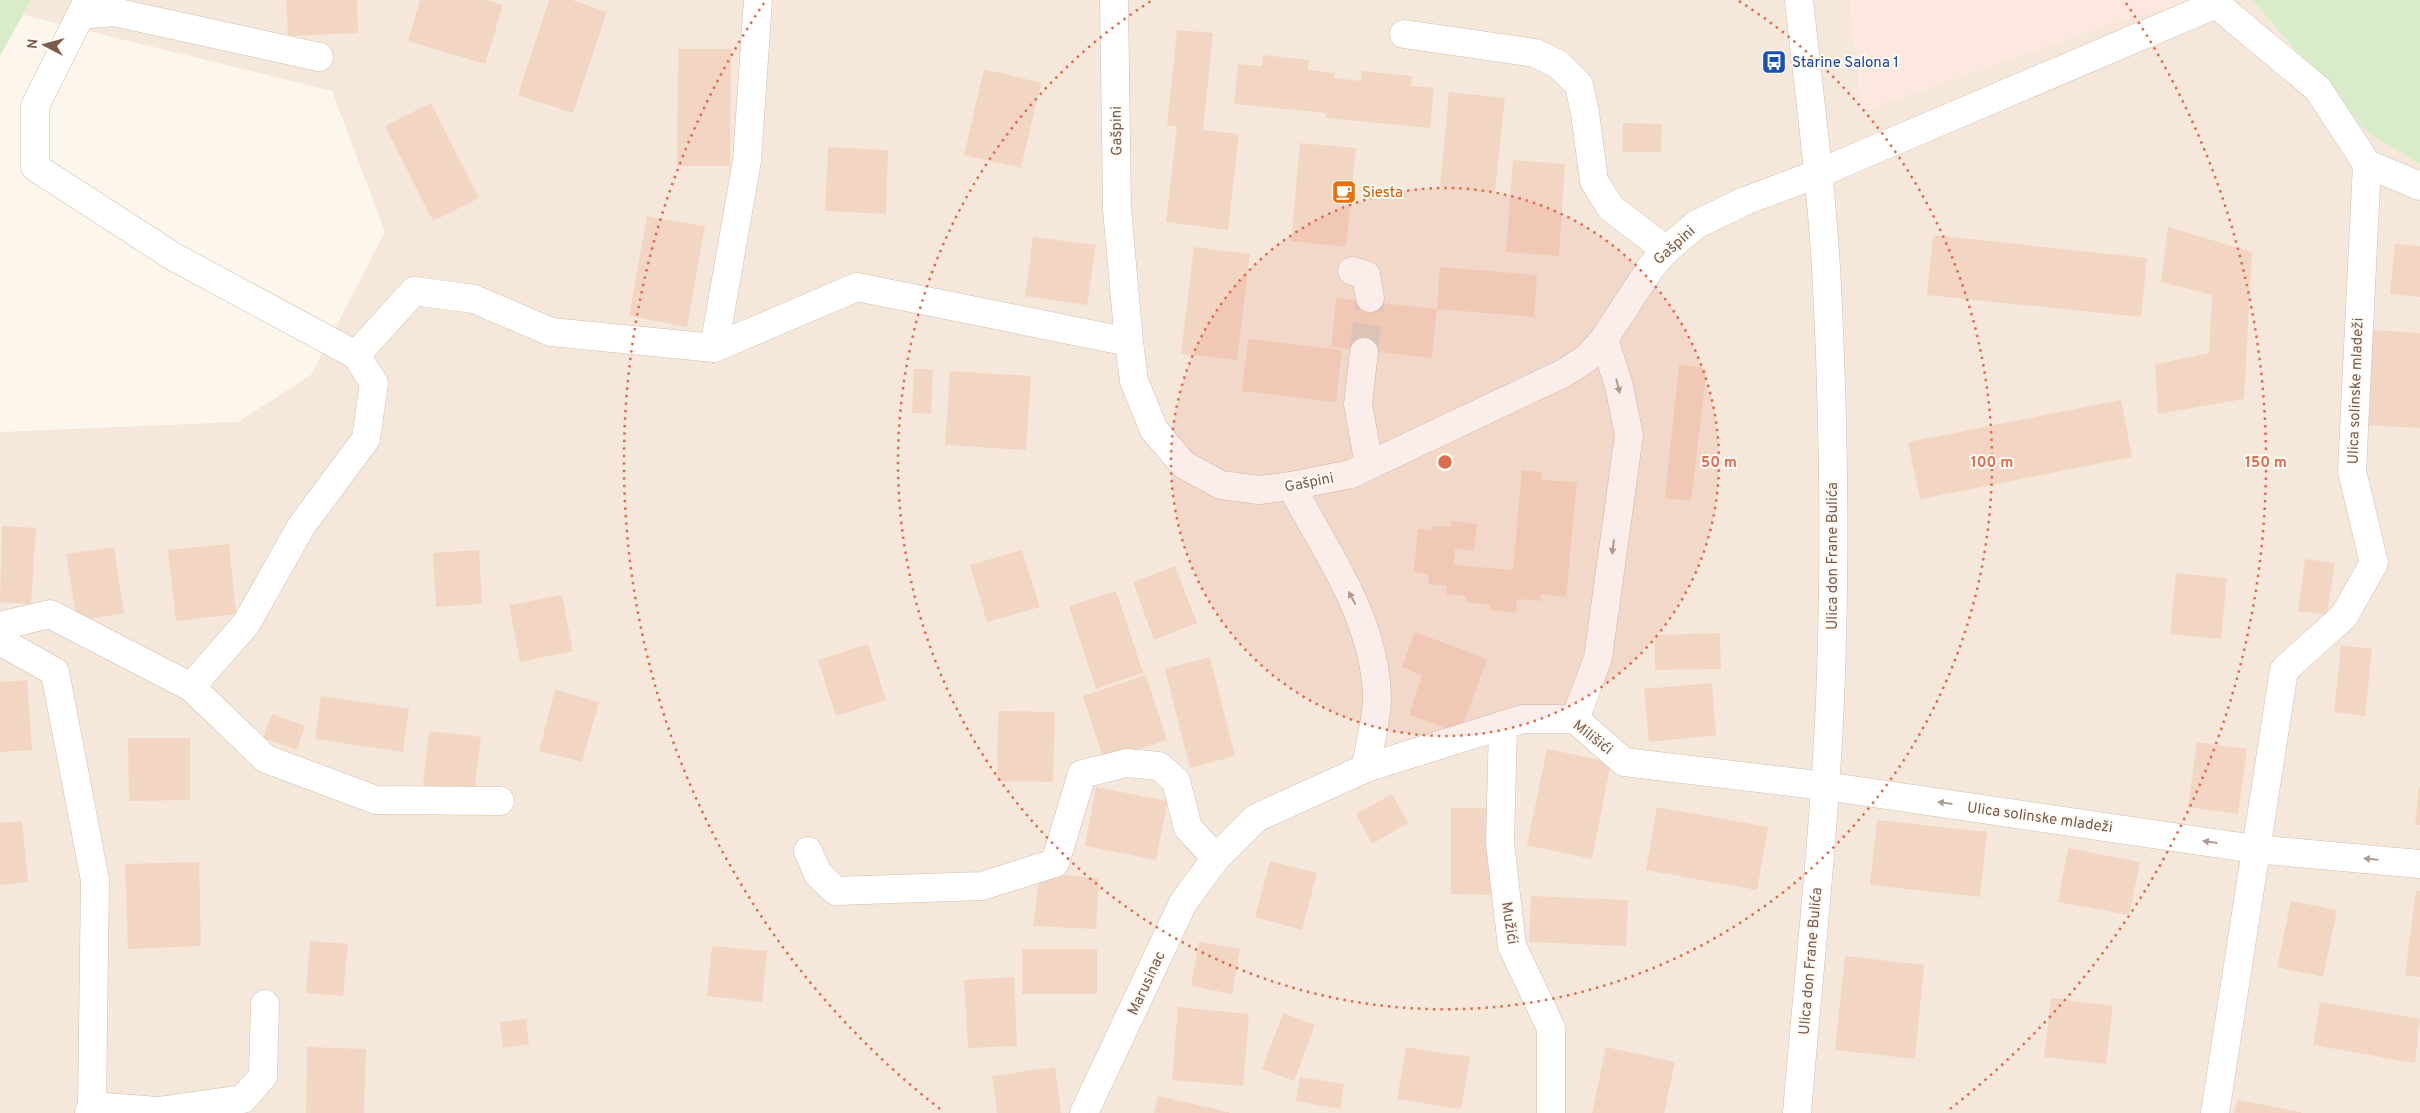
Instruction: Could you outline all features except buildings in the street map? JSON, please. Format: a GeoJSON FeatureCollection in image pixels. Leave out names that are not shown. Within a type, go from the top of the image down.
{"type":"FeatureCollection","features":[{"type":"Feature","properties":{"kind":"street"},"geometry":{"type":"LineString","coordinates":[[714,348],[747,161],[758,0]]}},
{"type":"Feature","properties":{"kind":"street","name":"Gašpini"},"geometry":{"type":"LineString","coordinates":[[1114,0],[1117,209],[1128,342],[1134,381],[1154,430],[1184,465],[1220,485],[1258,490],[1291,486],[1351,474],[1564,373],[1587,358],[1604,340],[1650,267],[1666,250],[1697,224],[1745,201],[1817,174],[2216,4],[2318,89],[2367,164]]}},
{"type":"Feature","properties":{"kind":"street","name":"Ulica don Frane Bulića"},"geometry":{"type":"LineString","coordinates":[[1797,1113],[1825,786],[1832,640],[1833,508],[1828,305],[1799,0]]}},
{"type":"Feature","properties":{"kind":"street"},"geometry":{"type":"LineString","coordinates":[[191,687],[246,624],[302,525],[366,439],[374,383],[356,356],[174,257],[35,167],[35,106],[85,8],[114,12],[319,57]]}},
{"type":"Feature","properties":{"kind":"street"},"geometry":{"type":"LineString","coordinates":[[1404,34],[1536,54],[1558,64],[1579,85],[1586,113],[1594,181],[1611,208],[1666,250]]}},
{"type":"Feature","properties":{"kind":"street"},"geometry":{"type":"LineString","coordinates":[[2367,164],[2420,186]]}},
{"type":"Feature","properties":{"kind":"street","name":"Ulica solinske mladeži"},"geometry":{"type":"LineString","coordinates":[[2215,1113],[2284,670],[2344,616],[2374,563],[2352,471],[2367,164]]}},
{"type":"Feature","properties":{"kind":"street"},"geometry":{"type":"LineString","coordinates":[[1352,271],[1366,275],[1370,298]]}},
{"type":"Feature","properties":{"kind":"street"},"geometry":{"type":"LineString","coordinates":[[356,356],[414,291],[474,298],[551,332],[714,348],[857,287],[1128,342]]}},
{"type":"Feature","properties":{"kind":"street"},"geometry":{"type":"LineString","coordinates":[[1575,719],[1598,658],[1629,435],[1619,386],[1604,340]]}},
{"type":"Feature","properties":{"kind":"street"},"geometry":{"type":"LineString","coordinates":[[1364,352],[1358,404],[1369,465]]}},
{"type":"Feature","properties":{"kind":"street"},"geometry":{"type":"LineString","coordinates":[[1291,486],[1360,613],[1370,643],[1377,698],[1366,768]]}},
{"type":"Feature","properties":{"kind":"street"},"geometry":{"type":"LineString","coordinates":[[0,626],[50,614],[191,687],[266,759],[376,800],[500,801]]}},
{"type":"Feature","properties":{"kind":"street"},"geometry":{"type":"LineString","coordinates":[[0,641],[55,672],[95,880],[90,1110],[158,1111],[243,1099],[264,1076],[265,1004]]}},
{"type":"Feature","properties":{"kind":"street","name":"Milišići"},"geometry":{"type":"LineString","coordinates":[[1216,858],[1256,818],[1366,768],[1522,718],[1575,719],[1624,762],[1825,786]]}},
{"type":"Feature","properties":{"kind":"street","name":"Mužići"},"geometry":{"type":"LineString","coordinates":[[1503,724],[1500,843],[1512,946],[1551,1028],[1551,1113]]}},
{"type":"Feature","properties":{"kind":"street"},"geometry":{"type":"LineString","coordinates":[[808,851],[818,874],[836,890],[982,886],[1056,863],[1082,774],[1127,763],[1159,766],[1176,781],[1188,828],[1216,858]]}},
{"type":"Feature","properties":{"kind":"street","name":"Ulica solinske mladeži"},"geometry":{"type":"LineString","coordinates":[[1825,786],[2255,848],[2420,864]]}},
{"type":"Feature","properties":{"kind":"street","name":"Marusinac"},"geometry":{"type":"LineString","coordinates":[[1084,1113],[1183,903],[1216,858]]}},
{"type":"Feature","properties":{"kind":"shaded area"},"geometry":{"type":"Polygon","coordinates":[[[31,0],[1850,0],[1862,111],[2116,22],[2191,0],[2252,0],[2368,133],[2420,164],[2420,1113],[0,1113],[0,432],[238,422],[311,375],[385,232],[332,91],[23,15],[31,0]]]}},
{"type":"Feature","properties":{"kind":"shaded area"},"geometry":{"type":"Polygon","coordinates":[[[1850,0],[2191,0],[2116,22],[1862,111],[1850,0]]]}},
{"type":"Feature","properties":{"kind":"green space"},"geometry":{"type":"Polygon","coordinates":[[[0,0],[31,0],[0,56],[0,0]]]}},
{"type":"Feature","properties":{"kind":"green space"},"geometry":{"type":"Polygon","coordinates":[[[2252,0],[2420,0],[2420,164],[2368,133],[2252,0]]]}},
{"type":"Feature","properties":{"kind":"tunnel"},"geometry":{"type":"LineString","coordinates":[[1364,352],[1370,298]]}},
{"type":"Feature","properties":{"kind":"place","name":"Starine Salona 1"},"geometry":{"type":"Point","coordinates":[1774,62]}},
{"type":"Feature","properties":{"kind":"place","name":"Siesta"},"geometry":{"type":"Point","coordinates":[1344,192]}}]}
